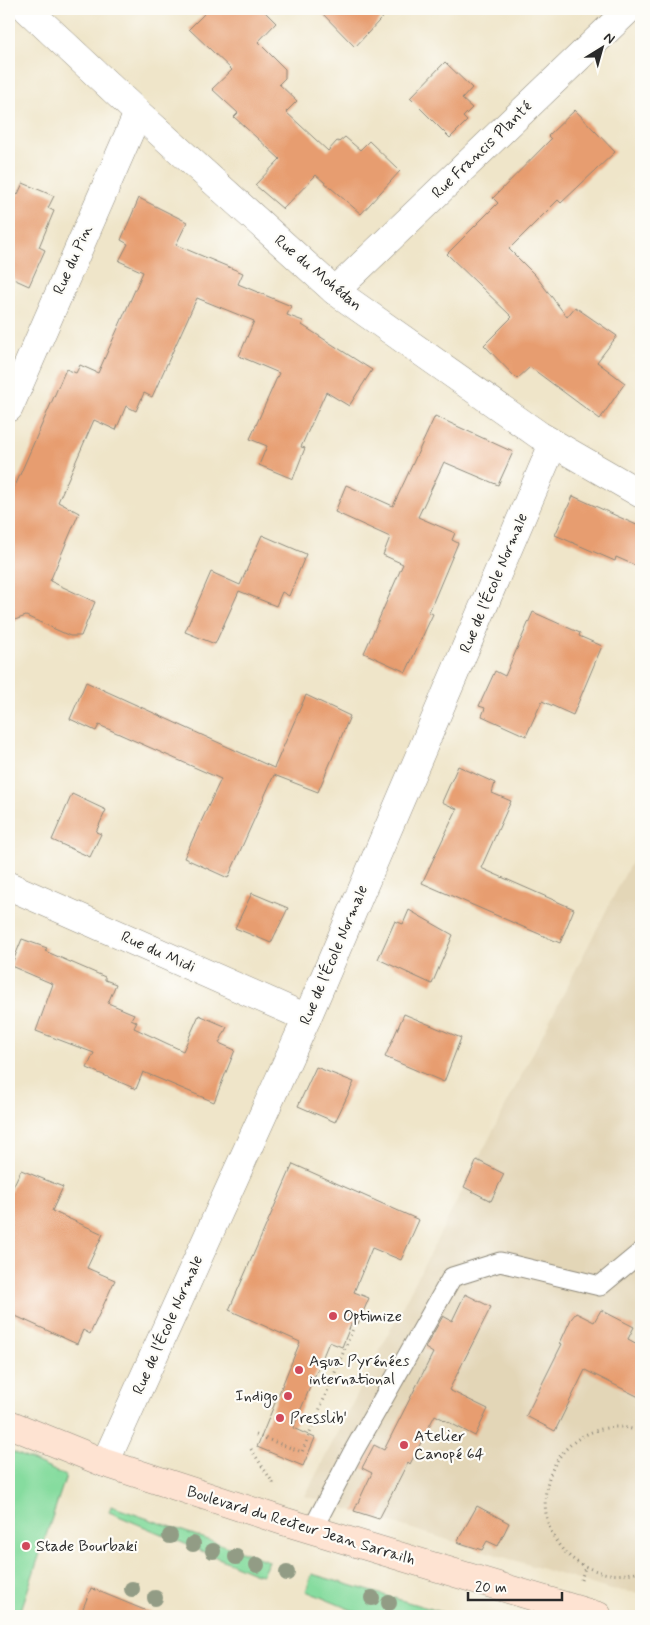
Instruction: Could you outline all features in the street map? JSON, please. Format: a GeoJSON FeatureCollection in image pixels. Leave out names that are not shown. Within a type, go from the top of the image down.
{"type":"FeatureCollection","features":[{"type":"Feature","properties":{"kind":"street","name":"Rue du Mohédan"},"geometry":{"type":"LineString","coordinates":[[27,9],[138,113],[335,291],[553,444],[641,494]]}},
{"type":"Feature","properties":{"kind":"street","name":"Rue Francis Planté"},"geometry":{"type":"LineString","coordinates":[[335,291],[629,9]]}},
{"type":"Feature","properties":{"kind":"street","name":"Rue du Pin"},"geometry":{"type":"LineString","coordinates":[[9,408],[138,113]]}},
{"type":"Feature","properties":{"kind":"street","name":"Rue de l'École Normale"},"geometry":{"type":"LineString","coordinates":[[105,1463],[307,1018],[553,444]]}},
{"type":"Feature","properties":{"kind":"street","name":"Rue du Midi"},"geometry":{"type":"LineString","coordinates":[[9,886],[307,1018]]}},
{"type":"Feature","properties":{"kind":"street","name":"Boulevard du Recteur Jean Sarrailh"},"geometry":{"type":"LineString","coordinates":[[9,1424],[105,1463],[312,1530],[598,1616]]}},
{"type":"Feature","properties":{"kind":"lane"},"geometry":{"type":"LineString","coordinates":[[312,1530],[353,1452],[452,1277],[500,1262],[600,1286],[641,1252]]}},
{"type":"Feature","properties":{"kind":"path"},"geometry":{"type":"LineString","coordinates":[[256,1435],[302,1452],[353,1329]]}},
{"type":"Feature","properties":{"kind":"path"},"geometry":{"type":"LineString","coordinates":[[641,1432],[620,1427],[595,1431],[573,1442],[556,1461],[546,1484],[544,1508],[551,1532],[565,1553],[586,1567],[608,1574],[632,1574],[641,1570]]}},
{"type":"Feature","properties":{"kind":"shaded area"},"geometry":{"type":"Polygon","coordinates":[[[641,843],[641,1593],[611,1590],[305,1496],[641,843]]]}},
{"type":"Feature","properties":{"kind":"green space","name":"Stade Bourbaki"},"geometry":{"type":"Polygon","coordinates":[[[9,1450],[66,1476],[19,1616],[9,1616],[9,1450]]]}},
{"type":"Feature","properties":{"kind":"green space"},"geometry":{"type":"Polygon","coordinates":[[[111,1506],[269,1561],[262,1575],[254,1573],[109,1512],[111,1506]]]}},
{"type":"Feature","properties":{"kind":"green space"},"geometry":{"type":"Polygon","coordinates":[[[312,1574],[455,1616],[366,1616],[306,1591],[312,1574]]]}},
{"type":"Feature","properties":{"kind":"building"},"geometry":{"type":"Polygon","coordinates":[[[209,9],[262,9],[276,23],[258,42],[285,69],[285,78],[279,84],[297,101],[286,112],[328,151],[337,141],[339,142],[345,137],[360,150],[369,141],[400,171],[361,214],[316,175],[283,209],[255,185],[280,159],[234,117],[238,113],[212,89],[232,70],[189,29],[209,9]]]}},
{"type":"Feature","properties":{"kind":"building"},"geometry":{"type":"Polygon","coordinates":[[[318,9],[390,9],[355,47],[318,9]]]}},
{"type":"Feature","properties":{"kind":"building"},"geometry":{"type":"Polygon","coordinates":[[[445,62],[472,88],[462,99],[472,108],[463,117],[467,121],[450,138],[410,98],[445,62]]]}},
{"type":"Feature","properties":{"kind":"building"},"geometry":{"type":"Polygon","coordinates":[[[575,110],[615,152],[561,203],[558,200],[509,249],[535,275],[567,317],[575,307],[617,336],[597,362],[625,383],[600,419],[530,367],[517,379],[484,345],[512,317],[447,254],[498,203],[493,198],[551,139],[548,136],[575,110]]]}},
{"type":"Feature","properties":{"kind":"building"},"geometry":{"type":"Polygon","coordinates":[[[23,183],[54,196],[48,208],[54,211],[39,247],[45,250],[29,286],[9,277],[9,203],[18,194],[23,183]]]}},
{"type":"Feature","properties":{"kind":"building"},"geometry":{"type":"Polygon","coordinates":[[[139,198],[187,222],[176,245],[243,273],[238,284],[291,306],[287,315],[303,321],[302,325],[372,370],[349,406],[326,392],[301,447],[305,448],[293,479],[259,465],[267,446],[250,439],[279,373],[239,356],[254,321],[197,298],[152,397],[144,393],[136,411],[126,406],[116,430],[94,420],[58,502],[79,513],[50,581],[95,602],[81,636],[70,636],[26,616],[9,622],[9,500],[66,369],[76,373],[80,365],[98,373],[143,272],[119,261],[128,244],[121,240],[139,198]]]}},
{"type":"Feature","properties":{"kind":"building"},"geometry":{"type":"Polygon","coordinates":[[[435,416],[513,452],[498,485],[444,462],[418,517],[455,533],[452,540],[458,543],[429,612],[433,614],[406,672],[364,653],[403,564],[383,555],[390,537],[335,512],[346,485],[393,506],[435,416]]]}},
{"type":"Feature","properties":{"kind":"building"},"geometry":{"type":"Polygon","coordinates":[[[573,496],[641,527],[641,568],[616,557],[615,561],[555,535],[573,496]]]}},
{"type":"Feature","properties":{"kind":"building"},"geometry":{"type":"Polygon","coordinates":[[[262,535],[306,554],[289,596],[282,592],[276,606],[239,591],[215,644],[185,632],[211,572],[240,585],[262,535]]]}},
{"type":"Feature","properties":{"kind":"building"},"geometry":{"type":"Polygon","coordinates":[[[533,612],[580,633],[579,636],[602,646],[573,715],[542,701],[526,736],[482,716],[485,708],[479,706],[495,671],[505,676],[533,612]]]}},
{"type":"Feature","properties":{"kind":"building"},"geometry":{"type":"Polygon","coordinates":[[[86,682],[274,768],[306,695],[350,716],[318,792],[274,775],[228,878],[184,858],[221,779],[99,725],[96,731],[70,719],[86,682]]]}},
{"type":"Feature","properties":{"kind":"building"},"geometry":{"type":"Polygon","coordinates":[[[458,766],[495,783],[492,793],[511,801],[481,868],[574,909],[560,943],[422,883],[457,809],[442,802],[458,766]]]}},
{"type":"Feature","properties":{"kind":"building"},"geometry":{"type":"Polygon","coordinates":[[[72,794],[106,810],[96,832],[101,834],[90,857],[52,840],[72,794]]]}},
{"type":"Feature","properties":{"kind":"building"},"geometry":{"type":"Polygon","coordinates":[[[252,893],[288,908],[271,943],[235,928],[252,893]]]}},
{"type":"Feature","properties":{"kind":"building"},"geometry":{"type":"Polygon","coordinates":[[[409,910],[453,935],[432,984],[378,959],[395,921],[403,924],[409,910]]]}},
{"type":"Feature","properties":{"kind":"building"},"geometry":{"type":"Polygon","coordinates":[[[22,939],[47,948],[45,951],[105,977],[105,980],[116,984],[108,1003],[134,1014],[131,1019],[137,1022],[134,1028],[183,1051],[199,1015],[227,1027],[219,1043],[235,1050],[214,1102],[143,1072],[136,1089],[87,1068],[94,1053],[36,1031],[53,984],[11,966],[22,939]]]}},
{"type":"Feature","properties":{"kind":"building"},"geometry":{"type":"Polygon","coordinates":[[[404,1014],[461,1038],[444,1082],[385,1057],[404,1014]]]}},
{"type":"Feature","properties":{"kind":"building"},"geometry":{"type":"Polygon","coordinates":[[[316,1067],[354,1082],[335,1122],[298,1106],[316,1067]]]}},
{"type":"Feature","properties":{"kind":"building"},"geometry":{"type":"Polygon","coordinates":[[[477,1160],[504,1174],[491,1201],[464,1187],[477,1160]]]}},
{"type":"Feature","properties":{"kind":"building"},"geometry":{"type":"Polygon","coordinates":[[[293,1164],[419,1220],[401,1260],[372,1248],[354,1292],[369,1298],[358,1324],[352,1322],[342,1347],[329,1342],[293,1428],[315,1438],[303,1466],[257,1447],[300,1342],[229,1310],[293,1164]]]}},
{"type":"Feature","properties":{"kind":"building"},"geometry":{"type":"Polygon","coordinates":[[[21,1170],[63,1187],[52,1211],[103,1234],[87,1268],[115,1280],[90,1334],[83,1330],[77,1344],[9,1313],[9,1195],[21,1170]]]}},
{"type":"Feature","properties":{"kind":"building"},"geometry":{"type":"Polygon","coordinates":[[[465,1294],[491,1307],[449,1390],[488,1409],[475,1436],[435,1415],[379,1519],[354,1511],[372,1473],[362,1468],[374,1445],[384,1450],[433,1353],[425,1348],[427,1344],[443,1316],[452,1321],[465,1294]]]}},
{"type":"Feature","properties":{"kind":"building"},"geometry":{"type":"Polygon","coordinates":[[[601,1310],[634,1327],[628,1339],[641,1346],[641,1398],[585,1370],[555,1431],[526,1416],[562,1344],[560,1343],[571,1319],[576,1313],[594,1322],[601,1310]]]}},
{"type":"Feature","properties":{"kind":"building"},"geometry":{"type":"Polygon","coordinates":[[[477,1506],[509,1523],[498,1546],[487,1541],[482,1550],[457,1542],[477,1506]]]}},
{"type":"Feature","properties":{"kind":"building"},"geometry":{"type":"Polygon","coordinates":[[[91,1588],[159,1616],[80,1616],[91,1588]]]}},
{"type":"Feature","properties":{"kind":"place","name":"Optimize"},"geometry":{"type":"Point","coordinates":[333,1316]}},
{"type":"Feature","properties":{"kind":"place","name":"Aqua Pyrénées international"},"geometry":{"type":"Point","coordinates":[299,1370]}},
{"type":"Feature","properties":{"kind":"place","name":"Indigo"},"geometry":{"type":"Point","coordinates":[288,1396]}},
{"type":"Feature","properties":{"kind":"place","name":"Presslib'"},"geometry":{"type":"Point","coordinates":[280,1418]}},
{"type":"Feature","properties":{"kind":"place","name":"Atelier Canopé 64"},"geometry":{"type":"Point","coordinates":[404,1445]}},
{"type":"Feature","properties":{"kind":"place","name":"Stade Bourbaki"},"geometry":{"type":"Point","coordinates":[26,1546]}}]}
